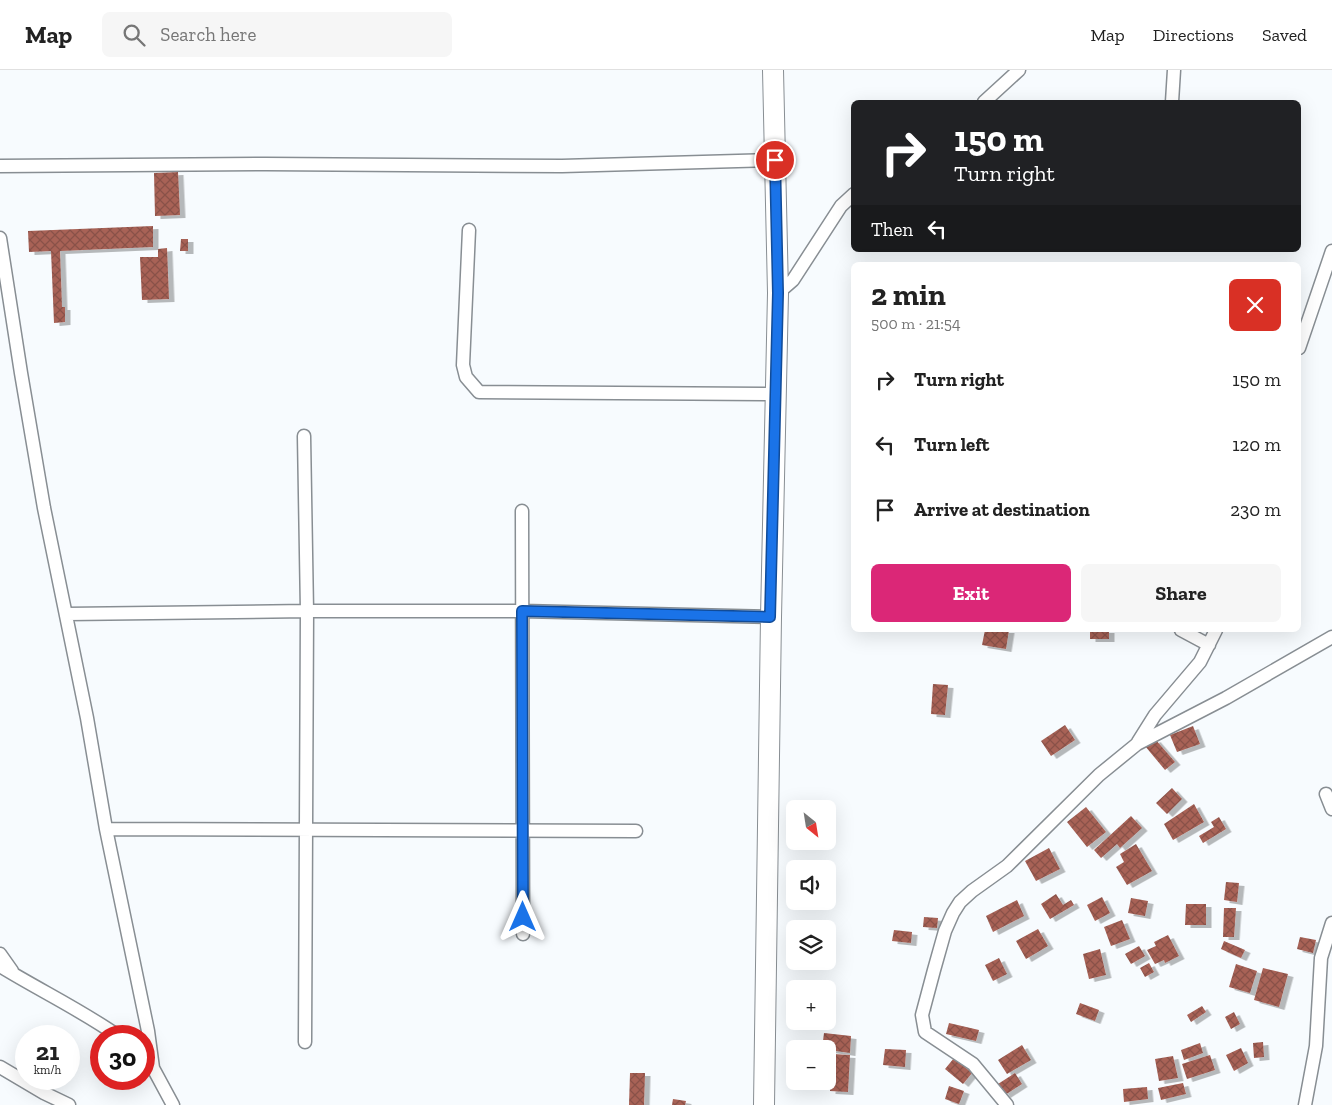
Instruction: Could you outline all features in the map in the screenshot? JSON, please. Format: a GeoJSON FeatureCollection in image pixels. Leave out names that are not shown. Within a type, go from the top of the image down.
{"type":"FeatureCollection","features":[{"type":"Feature","properties":{"kind":"main road"},"geometry":{"type":"LineString","coordinates":[[765,1104],[770,617],[778,293],[773,70]]}},
{"type":"Feature","properties":{"kind":"street"},"geometry":{"type":"LineString","coordinates":[[986,100],[1019,70]]}},
{"type":"Feature","properties":{"kind":"street"},"geometry":{"type":"LineString","coordinates":[[1172,100],[1174,70]]}},
{"type":"Feature","properties":{"kind":"street"},"geometry":{"type":"LineString","coordinates":[[0,166],[266,164],[562,166],[775,160]]}},
{"type":"Feature","properties":{"kind":"street"},"geometry":{"type":"LineString","coordinates":[[778,293],[793,280],[841,206],[851,197]]}},
{"type":"Feature","properties":{"kind":"street"},"geometry":{"type":"LineString","coordinates":[[469,230],[462,365],[466,377],[479,392],[775,394]]}},
{"type":"Feature","properties":{"kind":"street"},"geometry":{"type":"LineString","coordinates":[[0,238],[20,373],[87,718],[106,829],[147,1025]]}},
{"type":"Feature","properties":{"kind":"street"},"geometry":{"type":"LineString","coordinates":[[1301,342],[1332,252]]}},
{"type":"Feature","properties":{"kind":"street"},"geometry":{"type":"LineString","coordinates":[[304,436],[307,610],[304,1042]]}},
{"type":"Feature","properties":{"kind":"street"},"geometry":{"type":"LineString","coordinates":[[522,511],[523,934]]}},
{"type":"Feature","properties":{"kind":"street"},"geometry":{"type":"LineString","coordinates":[[67,614],[307,610],[522,611],[770,617]]}},
{"type":"Feature","properties":{"kind":"street"},"geometry":{"type":"LineString","coordinates":[[1185,632],[1209,645]]}},
{"type":"Feature","properties":{"kind":"street"},"geometry":{"type":"LineString","coordinates":[[1137,744],[1155,715],[1200,662],[1215,632]]}},
{"type":"Feature","properties":{"kind":"street"},"geometry":{"type":"LineString","coordinates":[[1007,1105],[973,1064],[925,1032],[922,1015],[945,931],[953,912],[960,902],[972,891],[1007,866],[1099,775],[1137,744],[1226,698],[1332,638]]}},
{"type":"Feature","properties":{"kind":"street"},"geometry":{"type":"LineString","coordinates":[[1326,794],[1332,809]]}},
{"type":"Feature","properties":{"kind":"street"},"geometry":{"type":"LineString","coordinates":[[106,829],[636,831]]}},
{"type":"Feature","properties":{"kind":"street"},"geometry":{"type":"LineString","coordinates":[[1305,1105],[1316,1046],[1321,958],[1332,923]]}},
{"type":"Feature","properties":{"kind":"street"},"geometry":{"type":"LineString","coordinates":[[0,954],[15,975]]}},
{"type":"Feature","properties":{"kind":"street"},"geometry":{"type":"LineString","coordinates":[[0,966],[103,1025]]}},
{"type":"Feature","properties":{"kind":"street"},"geometry":{"type":"LineString","coordinates":[[0,1067],[44,1093],[69,1105]]}},
{"type":"Feature","properties":{"kind":"street"},"geometry":{"type":"LineString","coordinates":[[155,1075],[173,1105]]}},
{"type":"Feature","properties":{"kind":"building"},"geometry":{"type":"Polygon","coordinates":[[[178,172],[180,215],[155,216],[154,173],[178,172]]]}},
{"type":"Feature","properties":{"kind":"building"},"geometry":{"type":"Polygon","coordinates":[[[153,226],[153,247],[60,251],[62,307],[65,307],[65,322],[54,323],[51,251],[29,252],[28,231],[153,226]]]}},
{"type":"Feature","properties":{"kind":"building"},"geometry":{"type":"Polygon","coordinates":[[[181,239],[188,239],[188,251],[180,251],[181,239]]]}},
{"type":"Feature","properties":{"kind":"building"},"geometry":{"type":"Polygon","coordinates":[[[167,248],[169,299],[142,300],[140,257],[158,257],[158,249],[167,248]]]}},
{"type":"Feature","properties":{"kind":"building"},"geometry":{"type":"Polygon","coordinates":[[[985,632],[1009,632],[1006,649],[982,645],[985,632]]]}},
{"type":"Feature","properties":{"kind":"building"},"geometry":{"type":"Polygon","coordinates":[[[1090,632],[1109,632],[1109,639],[1090,639],[1090,632]]]}},
{"type":"Feature","properties":{"kind":"building"},"geometry":{"type":"Polygon","coordinates":[[[933,684],[948,685],[945,715],[931,714],[933,684]]]}},
{"type":"Feature","properties":{"kind":"building"},"geometry":{"type":"Polygon","coordinates":[[[1065,725],[1075,740],[1051,756],[1041,741],[1065,725]]]}},
{"type":"Feature","properties":{"kind":"building"},"geometry":{"type":"Polygon","coordinates":[[[1193,726],[1200,744],[1177,752],[1170,735],[1193,726]]]}},
{"type":"Feature","properties":{"kind":"building"},"geometry":{"type":"Polygon","coordinates":[[[1155,739],[1175,762],[1165,770],[1145,746],[1155,739]]]}},
{"type":"Feature","properties":{"kind":"building"},"geometry":{"type":"Polygon","coordinates":[[[1172,788],[1182,799],[1167,814],[1156,803],[1172,788]]]}},
{"type":"Feature","properties":{"kind":"building"},"geometry":{"type":"Polygon","coordinates":[[[1194,804],[1204,822],[1173,840],[1164,824],[1194,804]]]}},
{"type":"Feature","properties":{"kind":"building"},"geometry":{"type":"Polygon","coordinates":[[[1086,807],[1106,832],[1087,847],[1067,822],[1086,807]]]}},
{"type":"Feature","properties":{"kind":"building"},"geometry":{"type":"Polygon","coordinates":[[[1131,816],[1142,828],[1120,848],[1117,844],[1101,858],[1094,850],[1131,816]]]}},
{"type":"Feature","properties":{"kind":"building"},"geometry":{"type":"Polygon","coordinates":[[[1219,817],[1226,829],[1203,843],[1199,836],[1214,827],[1211,822],[1219,817]]]}},
{"type":"Feature","properties":{"kind":"building"},"geometry":{"type":"Polygon","coordinates":[[[1136,844],[1152,871],[1127,885],[1116,867],[1124,862],[1120,854],[1136,844]]]}},
{"type":"Feature","properties":{"kind":"building"},"geometry":{"type":"Polygon","coordinates":[[[1049,848],[1060,869],[1036,881],[1025,861],[1049,848]]]}},
{"type":"Feature","properties":{"kind":"building"},"geometry":{"type":"Polygon","coordinates":[[[1226,882],[1239,883],[1237,902],[1224,900],[1226,882]]]}},
{"type":"Feature","properties":{"kind":"building"},"geometry":{"type":"Polygon","coordinates":[[[1056,894],[1063,905],[1071,900],[1074,905],[1050,919],[1041,904],[1056,894]]]}},
{"type":"Feature","properties":{"kind":"building"},"geometry":{"type":"Polygon","coordinates":[[[1102,897],[1110,913],[1095,921],[1087,905],[1102,897]]]}},
{"type":"Feature","properties":{"kind":"building"},"geometry":{"type":"Polygon","coordinates":[[[1131,898],[1148,901],[1145,916],[1128,913],[1131,898]]]}},
{"type":"Feature","properties":{"kind":"building"},"geometry":{"type":"Polygon","coordinates":[[[1017,900],[1024,916],[993,932],[986,916],[1017,900]]]}},
{"type":"Feature","properties":{"kind":"building"},"geometry":{"type":"Polygon","coordinates":[[[1186,904],[1206,904],[1206,925],[1185,925],[1186,904]]]}},
{"type":"Feature","properties":{"kind":"building"},"geometry":{"type":"Polygon","coordinates":[[[1224,908],[1236,908],[1234,937],[1223,937],[1224,908]]]}},
{"type":"Feature","properties":{"kind":"building"},"geometry":{"type":"Polygon","coordinates":[[[924,917],[938,918],[937,928],[923,927],[924,917]]]}},
{"type":"Feature","properties":{"kind":"building"},"geometry":{"type":"Polygon","coordinates":[[[1122,920],[1130,939],[1111,946],[1104,927],[1122,920]]]}},
{"type":"Feature","properties":{"kind":"building"},"geometry":{"type":"Polygon","coordinates":[[[1038,929],[1048,946],[1026,959],[1016,941],[1038,929]]]}},
{"type":"Feature","properties":{"kind":"building"},"geometry":{"type":"Polygon","coordinates":[[[894,930],[912,932],[911,943],[892,941],[894,930]]]}},
{"type":"Feature","properties":{"kind":"building"},"geometry":{"type":"Polygon","coordinates":[[[1168,935],[1179,956],[1165,963],[1164,960],[1155,964],[1147,950],[1156,946],[1154,942],[1168,935]]]}},
{"type":"Feature","properties":{"kind":"building"},"geometry":{"type":"Polygon","coordinates":[[[1300,937],[1316,940],[1313,953],[1297,949],[1300,937]]]}},
{"type":"Feature","properties":{"kind":"building"},"geometry":{"type":"Polygon","coordinates":[[[1224,941],[1245,950],[1241,958],[1221,949],[1224,941]]]}},
{"type":"Feature","properties":{"kind":"building"},"geometry":{"type":"Polygon","coordinates":[[[1139,946],[1145,956],[1131,964],[1125,954],[1139,946]]]}},
{"type":"Feature","properties":{"kind":"building"},"geometry":{"type":"Polygon","coordinates":[[[1100,949],[1106,975],[1089,979],[1083,954],[1100,949]]]}},
{"type":"Feature","properties":{"kind":"building"},"geometry":{"type":"Polygon","coordinates":[[[999,958],[1007,974],[993,981],[985,965],[999,958]]]}},
{"type":"Feature","properties":{"kind":"building"},"geometry":{"type":"Polygon","coordinates":[[[1149,963],[1154,972],[1145,977],[1140,968],[1149,963]]]}},
{"type":"Feature","properties":{"kind":"building"},"geometry":{"type":"Polygon","coordinates":[[[1236,964],[1257,971],[1250,993],[1229,987],[1236,964]]]}},
{"type":"Feature","properties":{"kind":"building"},"geometry":{"type":"Polygon","coordinates":[[[1263,968],[1288,974],[1279,1007],[1254,1000],[1263,968]]]}},
{"type":"Feature","properties":{"kind":"building"},"geometry":{"type":"Polygon","coordinates":[[[1080,1003],[1099,1010],[1095,1021],[1076,1014],[1080,1003]]]}},
{"type":"Feature","properties":{"kind":"building"},"geometry":{"type":"Polygon","coordinates":[[[1202,1006],[1206,1012],[1191,1022],[1187,1015],[1202,1006]]]}},
{"type":"Feature","properties":{"kind":"building"},"geometry":{"type":"Polygon","coordinates":[[[1234,1012],[1240,1024],[1231,1029],[1225,1017],[1234,1012]]]}},
{"type":"Feature","properties":{"kind":"building"},"geometry":{"type":"Polygon","coordinates":[[[949,1023],[979,1030],[976,1041],[946,1034],[949,1023]]]}},
{"type":"Feature","properties":{"kind":"building"},"geometry":{"type":"Polygon","coordinates":[[[824,1033],[851,1036],[850,1053],[836,1051],[836,1040],[823,1040],[824,1033]]]}},
{"type":"Feature","properties":{"kind":"building"},"geometry":{"type":"Polygon","coordinates":[[[1263,1042],[1264,1057],[1254,1058],[1253,1043],[1263,1042]]]}},
{"type":"Feature","properties":{"kind":"building"},"geometry":{"type":"Polygon","coordinates":[[[1200,1043],[1203,1053],[1184,1060],[1181,1050],[1200,1043]]]}},
{"type":"Feature","properties":{"kind":"building"},"geometry":{"type":"Polygon","coordinates":[[[1022,1045],[1031,1060],[1007,1074],[998,1060],[1022,1045]]]}},
{"type":"Feature","properties":{"kind":"building"},"geometry":{"type":"Polygon","coordinates":[[[1241,1048],[1248,1063],[1234,1071],[1226,1055],[1241,1048]]]}},
{"type":"Feature","properties":{"kind":"building"},"geometry":{"type":"Polygon","coordinates":[[[885,1049],[906,1050],[905,1067],[883,1065],[885,1049]]]}},
{"type":"Feature","properties":{"kind":"building"},"geometry":{"type":"Polygon","coordinates":[[[836,1054],[850,1055],[848,1092],[830,1091],[836,1090],[836,1054]]]}},
{"type":"Feature","properties":{"kind":"building"},"geometry":{"type":"Polygon","coordinates":[[[1210,1055],[1215,1070],[1187,1079],[1182,1064],[1210,1055]]]}},
{"type":"Feature","properties":{"kind":"building"},"geometry":{"type":"Polygon","coordinates":[[[1173,1056],[1178,1078],[1159,1081],[1155,1059],[1173,1056]]]}},
{"type":"Feature","properties":{"kind":"building"},"geometry":{"type":"Polygon","coordinates":[[[954,1058],[972,1073],[963,1084],[945,1069],[954,1058]]]}},
{"type":"Feature","properties":{"kind":"building"},"geometry":{"type":"Polygon","coordinates":[[[630,1073],[645,1073],[644,1105],[629,1105],[630,1073]]]}},
{"type":"Feature","properties":{"kind":"building"},"geometry":{"type":"Polygon","coordinates":[[[1015,1073],[1022,1084],[1005,1095],[998,1084],[1015,1073]]]}},
{"type":"Feature","properties":{"kind":"building"},"geometry":{"type":"Polygon","coordinates":[[[1183,1083],[1186,1094],[1161,1100],[1158,1088],[1183,1083]]]}},
{"type":"Feature","properties":{"kind":"building"},"geometry":{"type":"Polygon","coordinates":[[[949,1086],[964,1091],[959,1104],[945,1099],[949,1086]]]}},
{"type":"Feature","properties":{"kind":"building"},"geometry":{"type":"Polygon","coordinates":[[[1147,1087],[1148,1099],[1124,1102],[1123,1089],[1147,1087]]]}},
{"type":"Feature","properties":{"kind":"building"},"geometry":{"type":"Polygon","coordinates":[[[673,1099],[686,1101],[685,1105],[672,1105],[673,1099]]]}},
{"type":"Feature","properties":{"kind":"route"},"geometry":{"type":"LineString","coordinates":[[523,917],[522,611],[770,617],[778,293],[778,216],[775,160]]}}]}
